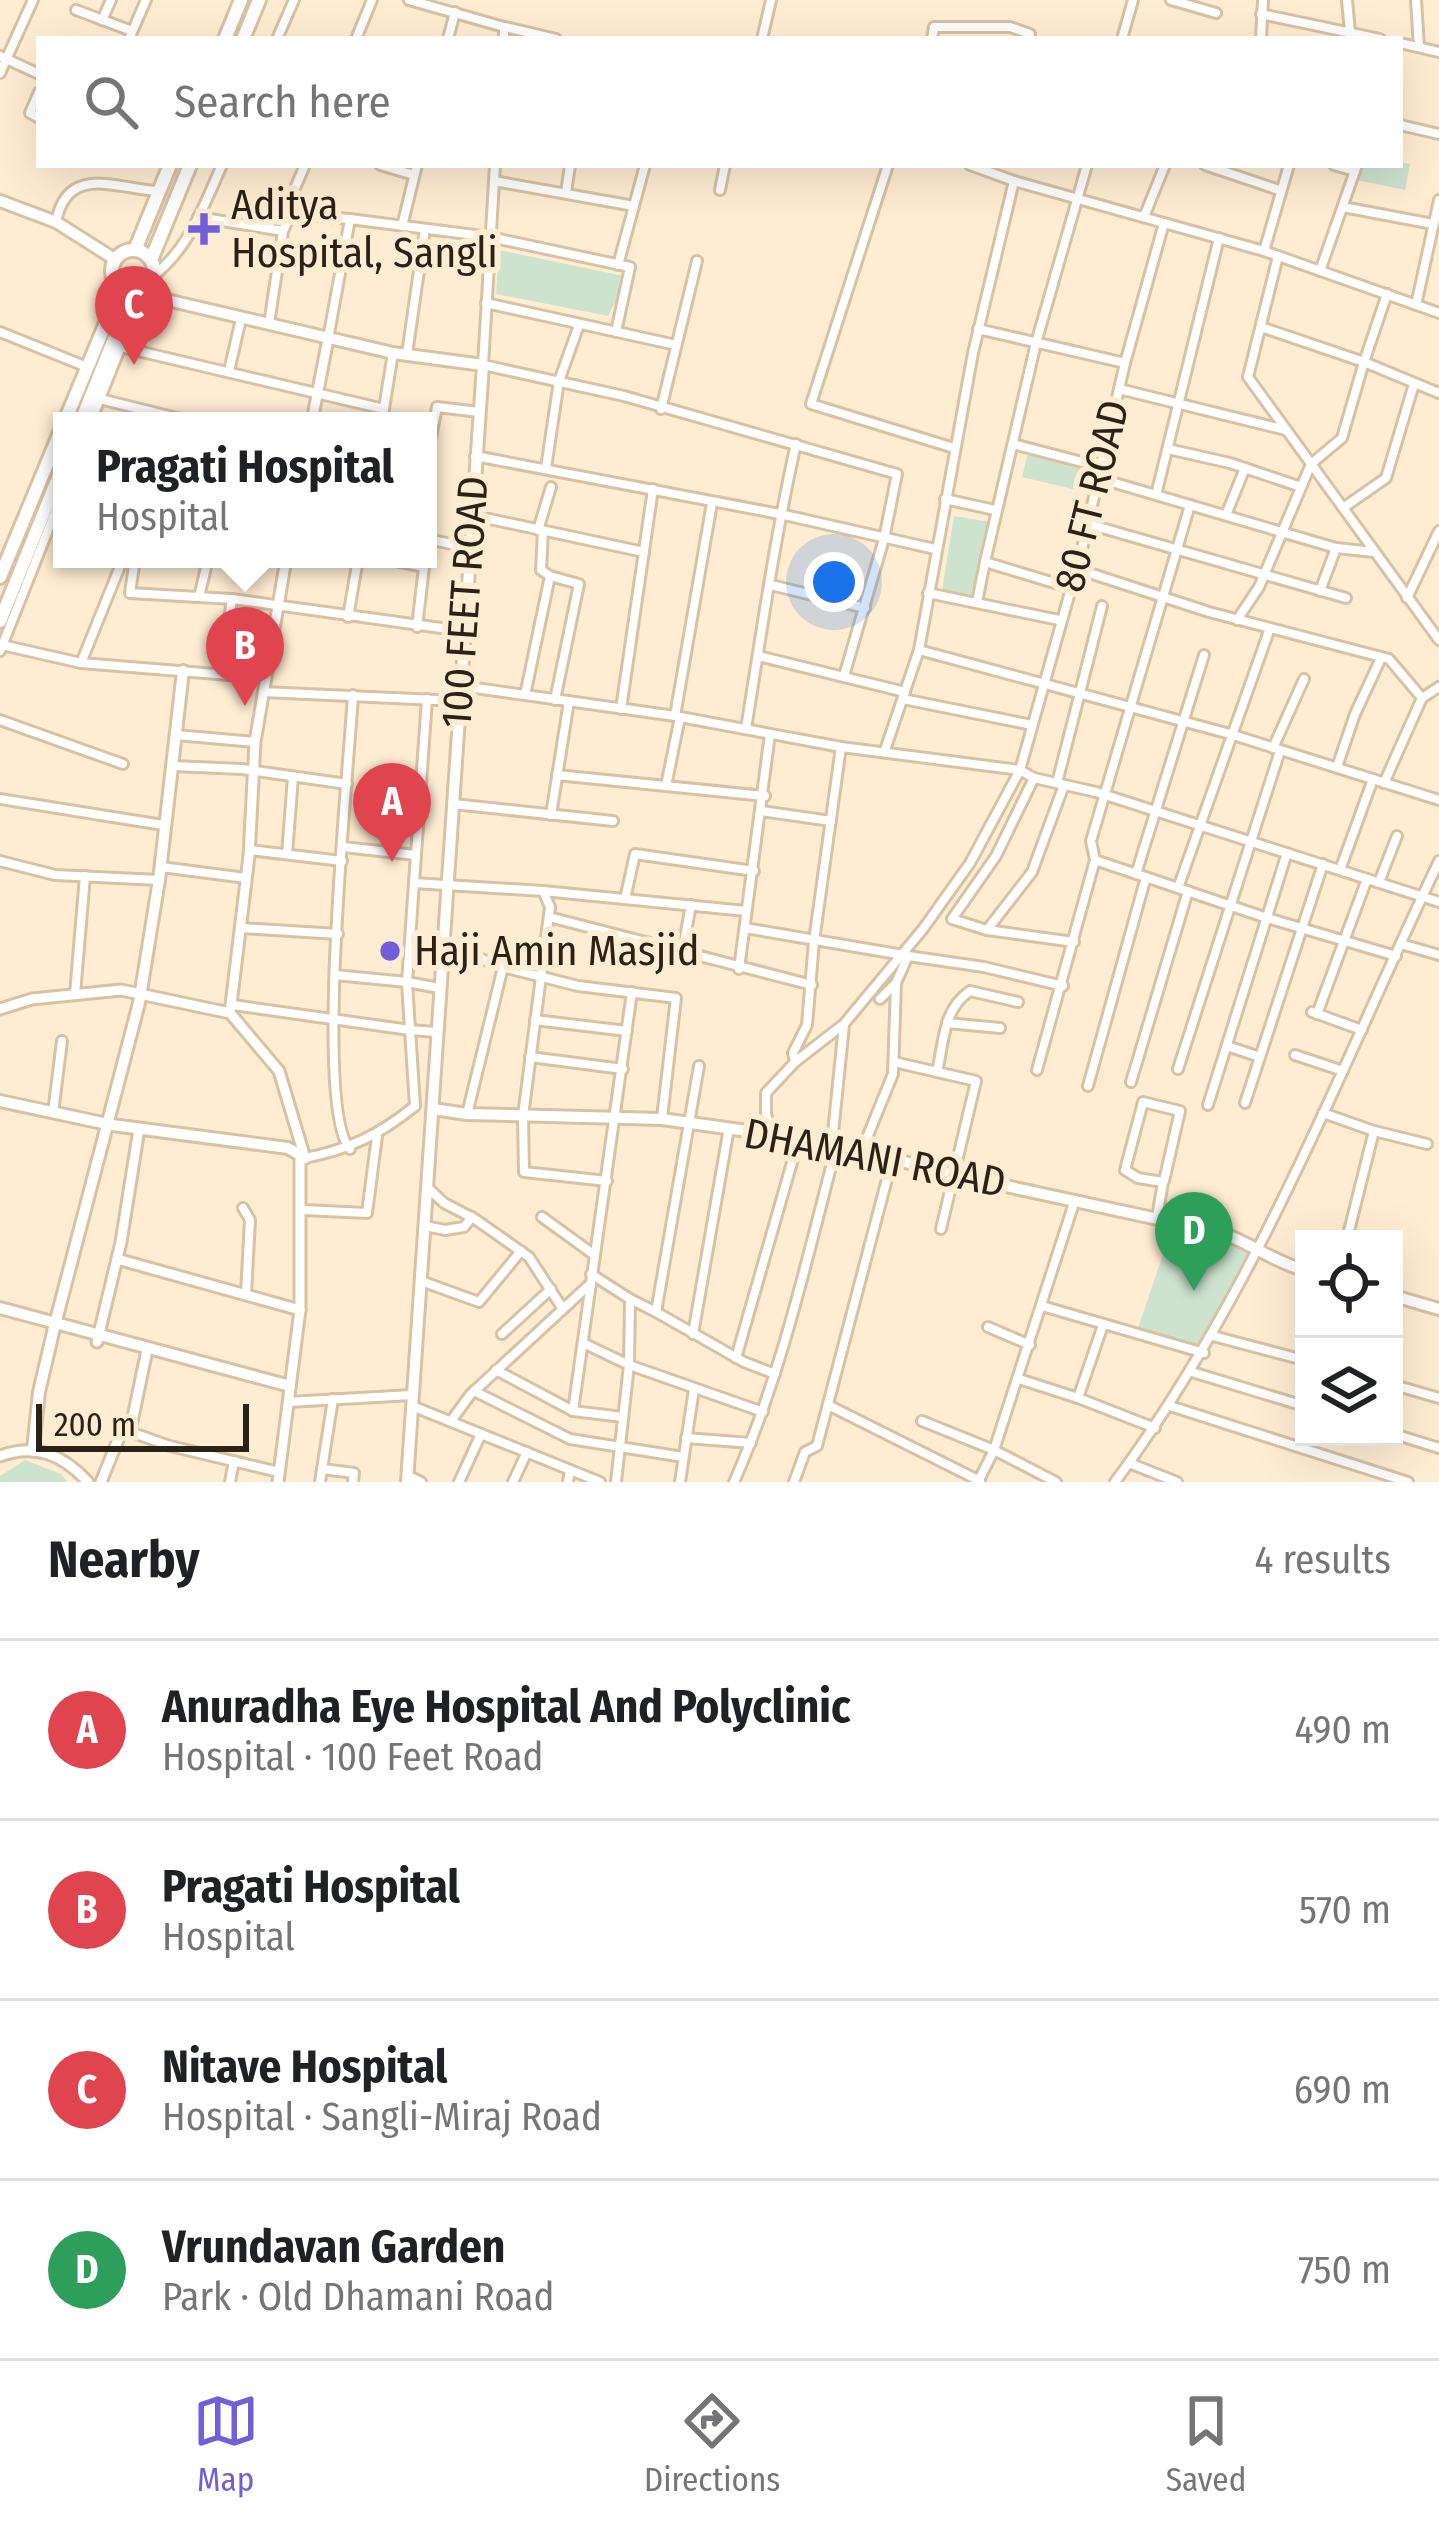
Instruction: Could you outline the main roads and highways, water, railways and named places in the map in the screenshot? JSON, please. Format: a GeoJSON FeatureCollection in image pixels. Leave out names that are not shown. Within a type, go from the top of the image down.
{"type":"FeatureCollection","features":[{"type":"Feature","properties":{"kind":"highway"},"geometry":{"type":"LineString","coordinates":[[226,36],[242,0]]}},
{"type":"Feature","properties":{"kind":"highway"},"geometry":{"type":"LineString","coordinates":[[244,36],[259,0]]}},
{"type":"Feature","properties":{"kind":"highway"},"geometry":{"type":"LineString","coordinates":[[135,250],[169,168]]}},
{"type":"Feature","properties":{"kind":"highway"},"geometry":{"type":"LineString","coordinates":[[68,412],[87,367],[132,291],[146,287],[153,276],[151,260],[189,168]]}},
{"type":"Feature","properties":{"kind":"highway"},"geometry":{"type":"LineString","coordinates":[[132,291],[113,276],[116,260],[135,250],[151,260]]}},
{"type":"Feature","properties":{"kind":"highway"},"geometry":{"type":"LineString","coordinates":[[85,412],[132,291]]}},
{"type":"Feature","properties":{"kind":"highway"},"geometry":{"type":"LineString","coordinates":[[0,577],[4,556],[53,446]]}},
{"type":"Feature","properties":{"kind":"highway"},"geometry":{"type":"LineString","coordinates":[[0,621],[53,489]]}},
{"type":"Feature","properties":{"kind":"main road"},"geometry":{"type":"LineString","coordinates":[[0,202],[56,222],[116,260]]}},
{"type":"Feature","properties":{"kind":"main road","name":"100 FEET ROAD"},"geometry":{"type":"LineString","coordinates":[[132,291],[328,339],[483,365],[407,1479]]}},
{"type":"Feature","properties":{"kind":"main road"},"geometry":{"type":"LineString","coordinates":[[33,1450],[39,1392],[141,993],[183,671]]}},
{"type":"Feature","properties":{"kind":"main road"},"geometry":{"type":"LineString","coordinates":[[0,1101],[105,1124],[288,1148],[305,1158]]}},
{"type":"Feature","properties":{"kind":"main road","name":"DHAMANI ROAD"},"geometry":{"type":"LineString","coordinates":[[434,1109],[662,1119],[834,1143],[1222,1233],[1295,1267]]}},
{"type":"Feature","properties":{"kind":"main road"},"geometry":{"type":"LineString","coordinates":[[1403,1299],[1439,1309]]}},
{"type":"Feature","properties":{"kind":"main road"},"geometry":{"type":"LineString","coordinates":[[0,1308],[290,1386]]}},
{"type":"Feature","properties":{"kind":"place","name":"Aditya Hospital, Sangli"},"geometry":{"type":"Point","coordinates":[204,229]}},
{"type":"Feature","properties":{"kind":"place","name":"Nitave Hospital"},"geometry":{"type":"Point","coordinates":[134,365]}},
{"type":"Feature","properties":{"kind":"place","name":"Pragati Hospital"},"geometry":{"type":"Point","coordinates":[245,706]}},
{"type":"Feature","properties":{"kind":"place","name":"Anuradha Eye Hospital And Polyclinic"},"geometry":{"type":"Point","coordinates":[392,862]}},
{"type":"Feature","properties":{"kind":"place","name":"Haji Amin Masjid"},"geometry":{"type":"Point","coordinates":[390,951]}},
{"type":"Feature","properties":{"kind":"place","name":"Vrundavan Garden"},"geometry":{"type":"Point","coordinates":[1194,1291]}}]}
